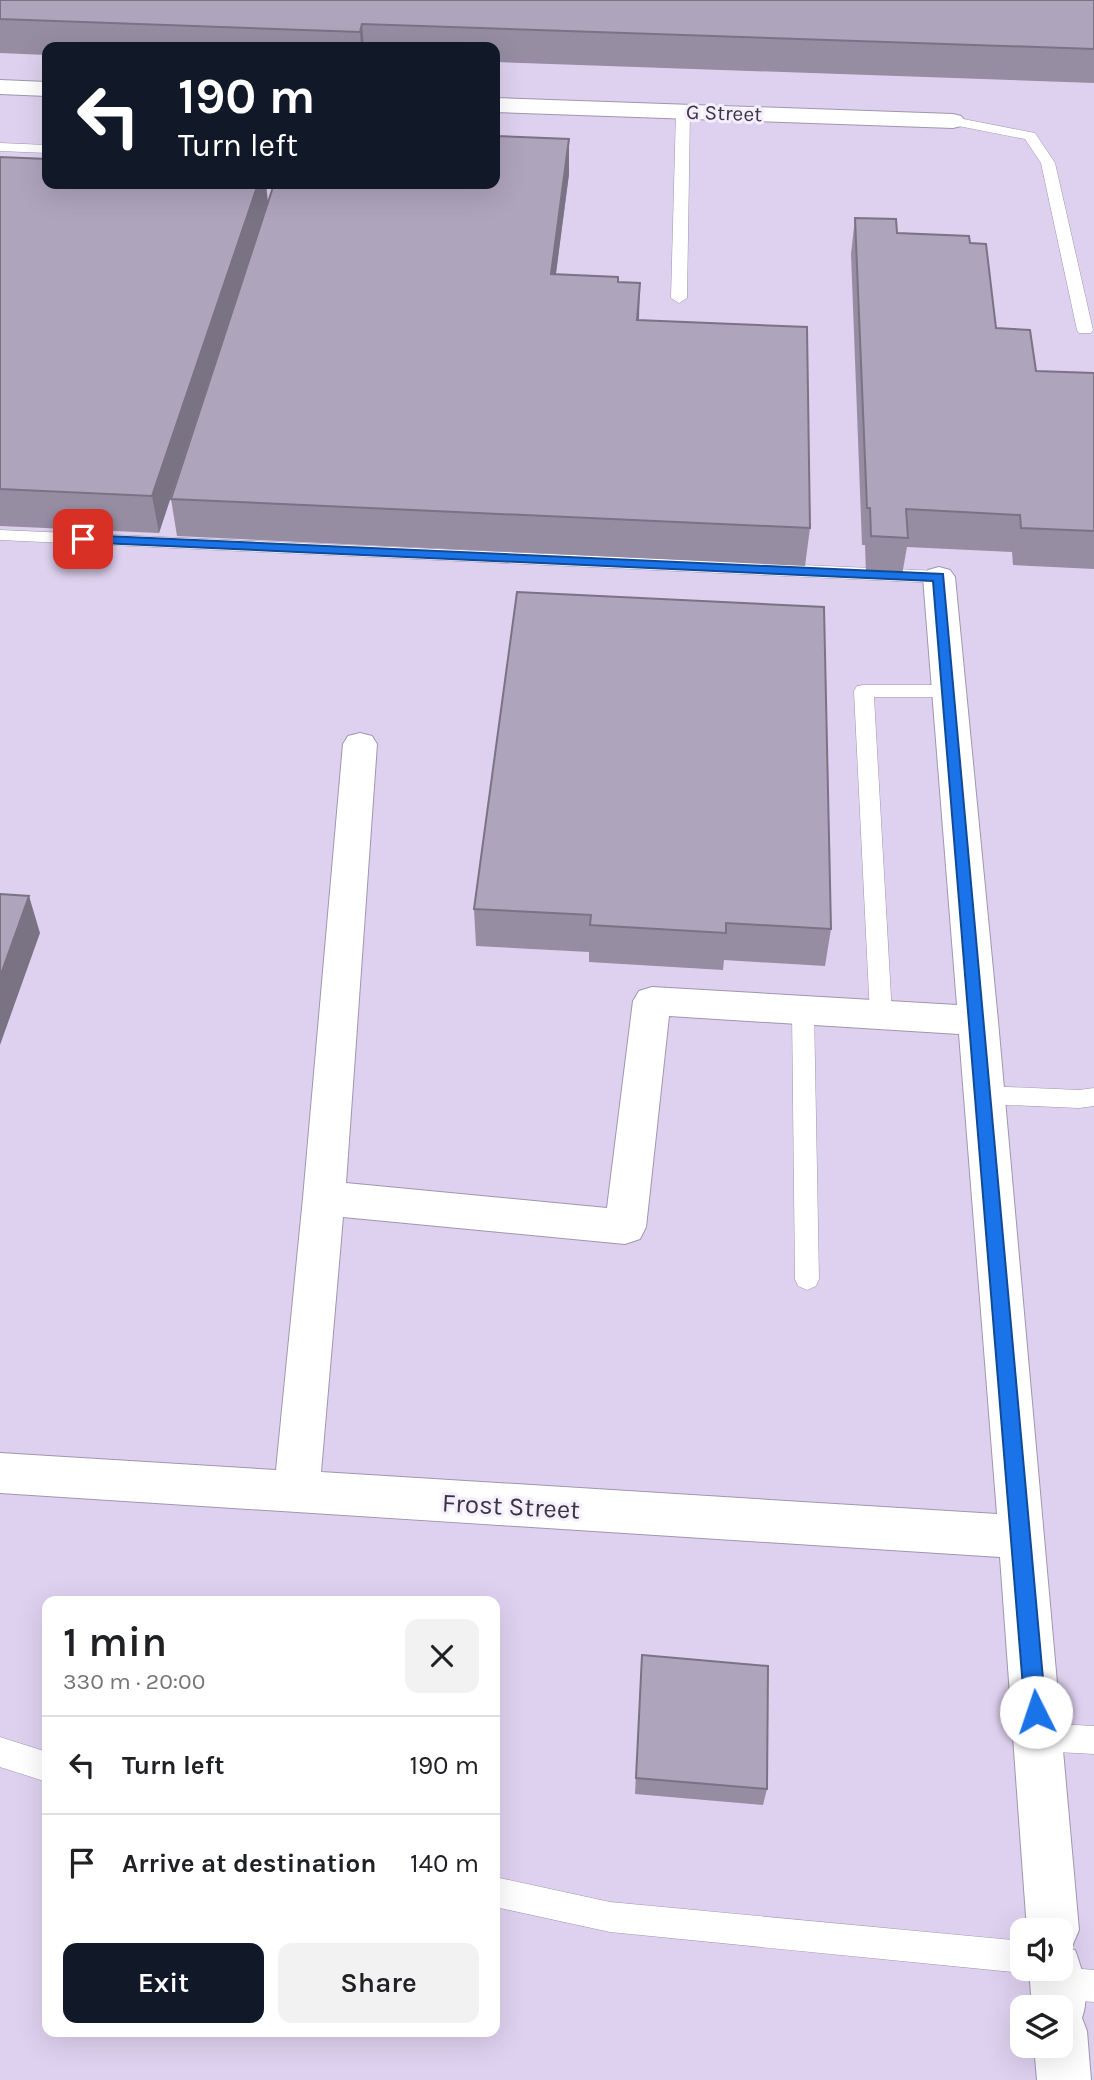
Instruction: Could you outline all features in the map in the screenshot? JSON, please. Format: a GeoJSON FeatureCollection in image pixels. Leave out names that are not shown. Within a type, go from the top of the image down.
{"type":"FeatureCollection","features":[{"type":"Feature","properties":{"kind":"street"},"geometry":{"type":"LineString","coordinates":[[0,87],[42,89]]}},
{"type":"Feature","properties":{"kind":"street","name":"G Street"},"geometry":{"type":"LineString","coordinates":[[500,105],[953,121]]}},
{"type":"Feature","properties":{"kind":"street"},"geometry":{"type":"LineString","coordinates":[[939,577],[979,1021],[1052,1918]]}},
{"type":"Feature","properties":{"kind":"street"},"geometry":{"type":"LineString","coordinates":[[296,1493],[324,1198],[360,744]]}},
{"type":"Feature","properties":{"kind":"street"},"geometry":{"type":"LineString","coordinates":[[324,1198],[625,1227],[652,1001],[979,1021]]}},
{"type":"Feature","properties":{"kind":"street","name":"Frost Street"},"geometry":{"type":"LineString","coordinates":[[0,1473],[1022,1537]]}},
{"type":"Feature","properties":{"kind":"street"},"geometry":{"type":"LineString","coordinates":[[1058,1989],[1064,2080]]}},
{"type":"Feature","properties":{"kind":"lane"},"geometry":{"type":"LineString","coordinates":[[679,298],[683,112]]}},
{"type":"Feature","properties":{"kind":"lane"},"geometry":{"type":"LineString","coordinates":[[953,121],[1030,136],[1048,163],[1086,330]]}},
{"type":"Feature","properties":{"kind":"lane"},"geometry":{"type":"LineString","coordinates":[[0,146],[42,149]]}},
{"type":"Feature","properties":{"kind":"lane"},"geometry":{"type":"LineString","coordinates":[[0,536],[939,577]]}},
{"type":"Feature","properties":{"kind":"lane"},"geometry":{"type":"LineString","coordinates":[[881,1015],[864,691],[949,691]]}},
{"type":"Feature","properties":{"kind":"lane"},"geometry":{"type":"LineString","coordinates":[[803,1010],[807,1279]]}},
{"type":"Feature","properties":{"kind":"lane"},"geometry":{"type":"LineString","coordinates":[[985,1095],[1079,1099],[1094,1097]]}},
{"type":"Feature","properties":{"kind":"lane"},"geometry":{"type":"LineString","coordinates":[[1038,1737],[1094,1740]]}},
{"type":"Feature","properties":{"kind":"lane"},"geometry":{"type":"LineString","coordinates":[[0,1752],[42,1765]]}},
{"type":"Feature","properties":{"kind":"lane"},"geometry":{"type":"LineString","coordinates":[[500,1893],[610,1917],[1058,1989]]}},
{"type":"Feature","properties":{"kind":"shaded area"},"geometry":{"type":"Polygon","coordinates":[[[0,0],[1094,0],[1094,2080],[0,2080],[0,0]]]}},
{"type":"Feature","properties":{"kind":"building"},"geometry":{"type":"Polygon","coordinates":[[[0,0],[1094,0],[1094,49],[362,24],[360,32],[0,19],[0,0]]]}},
{"type":"Feature","properties":{"kind":"building"},"geometry":{"type":"Polygon","coordinates":[[[500,136],[569,139],[551,274],[618,277],[618,282],[640,283],[637,320],[807,327],[810,528],[171,499],[272,189],[500,189],[500,136]]]}},
{"type":"Feature","properties":{"kind":"building"},"geometry":{"type":"Polygon","coordinates":[[[0,157],[42,159],[42,189],[256,189],[152,496],[0,489],[0,157]]]}},
{"type":"Feature","properties":{"kind":"building"},"geometry":{"type":"Polygon","coordinates":[[[855,218],[896,219],[897,233],[969,236],[970,243],[986,244],[996,328],[1030,330],[1036,371],[1094,373],[1094,531],[1021,528],[1020,515],[906,509],[908,538],[871,536],[870,508],[867,508],[855,218]]]}},
{"type":"Feature","properties":{"kind":"building"},"geometry":{"type":"Polygon","coordinates":[[[517,592],[824,607],[831,929],[726,923],[726,933],[590,925],[591,915],[474,909],[517,592]]]}},
{"type":"Feature","properties":{"kind":"building"},"geometry":{"type":"Polygon","coordinates":[[[0,894],[29,896],[0,977],[0,894]]]}},
{"type":"Feature","properties":{"kind":"building"},"geometry":{"type":"Polygon","coordinates":[[[642,1655],[768,1666],[767,1789],[636,1778],[642,1655]]]}},
{"type":"Feature","properties":{"kind":"route"},"geometry":{"type":"LineString","coordinates":[[83,539],[939,577],[1036,1712]]}}]}
